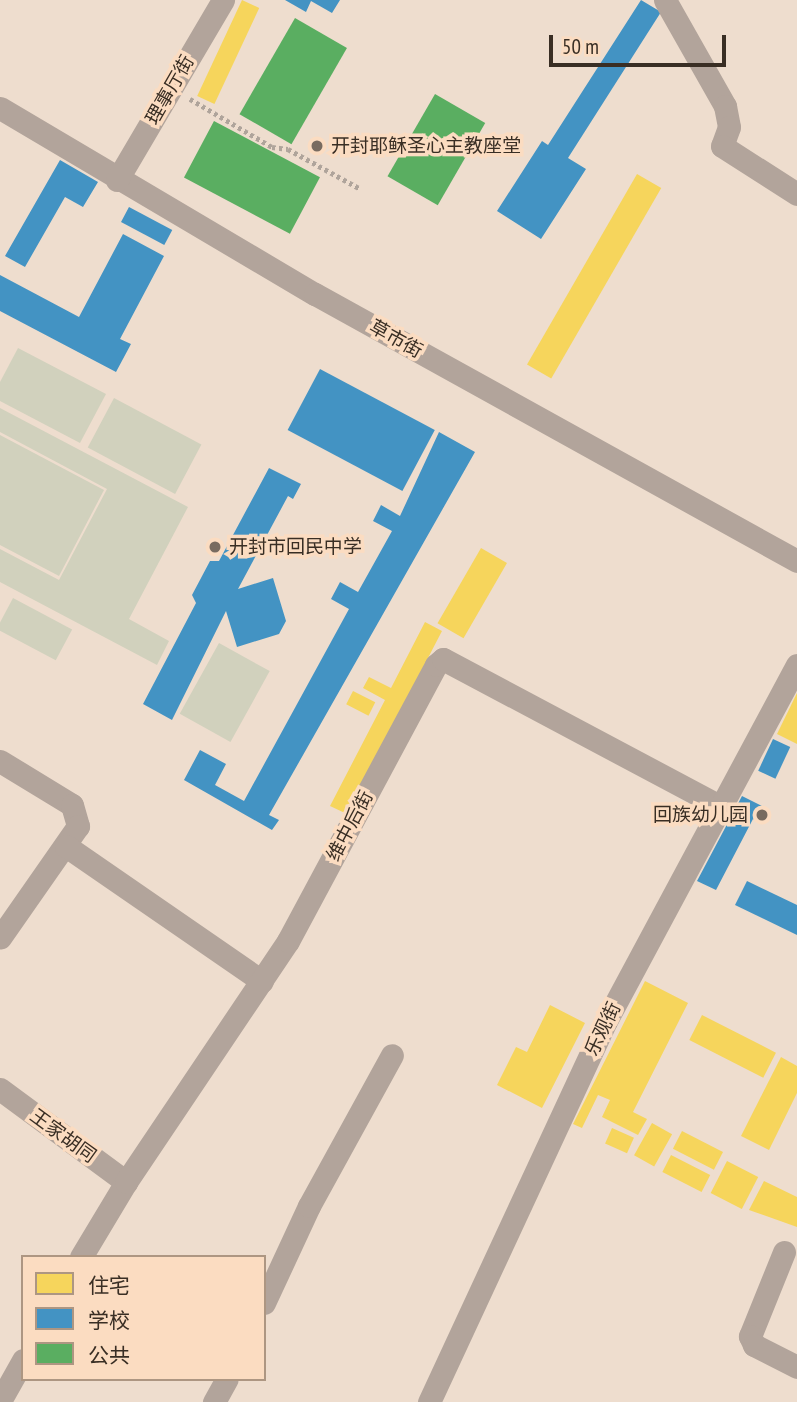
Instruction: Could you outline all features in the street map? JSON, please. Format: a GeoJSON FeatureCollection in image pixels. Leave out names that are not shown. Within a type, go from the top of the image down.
{"type":"FeatureCollection","features":[{"type":"Feature","properties":{"kind":"street","name":"理事厅街"},"geometry":{"type":"LineString","coordinates":[[117,180],[222,0]]}},
{"type":"Feature","properties":{"kind":"street"},"geometry":{"type":"LineString","coordinates":[[665,0],[725,106],[729,127],[722,146],[797,194]]}},
{"type":"Feature","properties":{"kind":"street","name":"草市街"},"geometry":{"type":"LineString","coordinates":[[0,108],[117,180],[797,561]]}},
{"type":"Feature","properties":{"kind":"street","name":"维中后街"},"geometry":{"type":"LineString","coordinates":[[82,1255],[126,1182],[288,941],[436,665],[443,659],[721,807]]}},
{"type":"Feature","properties":{"kind":"street","name":"乐观街"},"geometry":{"type":"LineString","coordinates":[[429,1402],[606,1021],[797,665]]}},
{"type":"Feature","properties":{"kind":"street"},"geometry":{"type":"LineString","coordinates":[[0,761],[72,804],[78,826],[0,938]]}},
{"type":"Feature","properties":{"kind":"street"},"geometry":{"type":"LineString","coordinates":[[66,846],[262,981]]}},
{"type":"Feature","properties":{"kind":"street"},"geometry":{"type":"LineString","coordinates":[[266,1299],[309,1206],[392,1055]]}},
{"type":"Feature","properties":{"kind":"street","name":"王家胡同"},"geometry":{"type":"LineString","coordinates":[[0,1089],[126,1182]]}},
{"type":"Feature","properties":{"kind":"street"},"geometry":{"type":"LineString","coordinates":[[784,1252],[750,1336],[754,1345],[797,1367]]}},
{"type":"Feature","properties":{"kind":"street"},"geometry":{"type":"LineString","coordinates":[[0,1401],[21,1364]]}},
{"type":"Feature","properties":{"kind":"street"},"geometry":{"type":"LineString","coordinates":[[214,1402],[226,1381]]}},
{"type":"Feature","properties":{"kind":"path"},"geometry":{"type":"LineString","coordinates":[[171,88],[272,146],[288,149],[359,188]]}},
{"type":"Feature","properties":{"kind":"green space"},"geometry":{"type":"Polygon","coordinates":[[[18,348],[106,394],[80,443],[0,401],[0,382],[18,348]]]}},
{"type":"Feature","properties":{"kind":"green space"},"geometry":{"type":"Polygon","coordinates":[[[114,398],[201,444],[175,494],[88,447],[114,398]]]}},
{"type":"Feature","properties":{"kind":"green space"},"geometry":{"type":"Polygon","coordinates":[[[0,408],[188,507],[129,619],[169,641],[157,665],[0,582],[0,549],[59,580],[107,489],[0,432],[0,408]]]}},
{"type":"Feature","properties":{"kind":"green space"},"geometry":{"type":"Polygon","coordinates":[[[0,435],[104,490],[59,576],[0,545],[0,435]]]}},
{"type":"Feature","properties":{"kind":"green space"},"geometry":{"type":"Polygon","coordinates":[[[13,598],[72,629],[56,660],[0,631],[0,622],[13,598]]]}},
{"type":"Feature","properties":{"kind":"green space"},"geometry":{"type":"Polygon","coordinates":[[[219,643],[270,671],[230,742],[180,714],[219,643]]]}},
{"type":"Feature","properties":{"kind":"building: 住宅"},"geometry":{"type":"Polygon","coordinates":[[[242,0],[259,8],[214,104],[197,96],[242,0]]]}},
{"type":"Feature","properties":{"kind":"building: 住宅"},"geometry":{"type":"Polygon","coordinates":[[[637,174],[661,188],[551,379],[527,365],[637,174]]]}},
{"type":"Feature","properties":{"kind":"building: 住宅"},"geometry":{"type":"Polygon","coordinates":[[[481,548],[507,563],[463,638],[438,623],[481,548]]]}},
{"type":"Feature","properties":{"kind":"building: 住宅"},"geometry":{"type":"Polygon","coordinates":[[[425,622],[442,631],[347,814],[330,806],[385,700],[363,688],[369,677],[391,688],[425,622]]]}},
{"type":"Feature","properties":{"kind":"building: 住宅"},"geometry":{"type":"Polygon","coordinates":[[[353,691],[375,702],[368,716],[346,704],[353,691]]]}},
{"type":"Feature","properties":{"kind":"building: 住宅"},"geometry":{"type":"Polygon","coordinates":[[[797,693],[797,744],[777,734],[797,693]]]}},
{"type":"Feature","properties":{"kind":"building: 住宅"},"geometry":{"type":"Polygon","coordinates":[[[645,981],[688,1003],[633,1112],[647,1119],[638,1135],[602,1117],[610,1100],[598,1095],[582,1128],[573,1124],[645,981]]]}},
{"type":"Feature","properties":{"kind":"building: 住宅"},"geometry":{"type":"Polygon","coordinates":[[[550,1005],[585,1023],[542,1108],[497,1085],[516,1047],[527,1052],[550,1005]]]}},
{"type":"Feature","properties":{"kind":"building: 住宅"},"geometry":{"type":"Polygon","coordinates":[[[702,1015],[776,1053],[763,1078],[689,1040],[702,1015]]]}},
{"type":"Feature","properties":{"kind":"building: 住宅"},"geometry":{"type":"Polygon","coordinates":[[[781,1057],[797,1066],[797,1093],[769,1150],[741,1136],[781,1057]]]}},
{"type":"Feature","properties":{"kind":"building: 住宅"},"geometry":{"type":"Polygon","coordinates":[[[652,1123],[672,1134],[654,1167],[634,1155],[652,1123]]]}},
{"type":"Feature","properties":{"kind":"building: 住宅"},"geometry":{"type":"Polygon","coordinates":[[[612,1128],[634,1138],[627,1153],[605,1144],[612,1128]]]}},
{"type":"Feature","properties":{"kind":"building: 住宅"},"geometry":{"type":"Polygon","coordinates":[[[682,1131],[723,1152],[714,1170],[673,1149],[682,1131]]]}},
{"type":"Feature","properties":{"kind":"building: 住宅"},"geometry":{"type":"Polygon","coordinates":[[[671,1155],[710,1175],[702,1192],[662,1172],[671,1155]]]}},
{"type":"Feature","properties":{"kind":"building: 住宅"},"geometry":{"type":"Polygon","coordinates":[[[727,1161],[758,1177],[742,1209],[711,1193],[727,1161]]]}},
{"type":"Feature","properties":{"kind":"building: 住宅"},"geometry":{"type":"Polygon","coordinates":[[[764,1181],[797,1197],[797,1227],[749,1210],[764,1181]]]}},
{"type":"Feature","properties":{"kind":"building: 学校"},"geometry":{"type":"Polygon","coordinates":[[[285,0],[340,0],[332,13],[311,1],[306,12],[285,0]]]}},
{"type":"Feature","properties":{"kind":"building: 学校"},"geometry":{"type":"Polygon","coordinates":[[[641,0],[661,12],[568,158],[586,169],[541,239],[497,211],[542,141],[548,145],[641,0]]]}},
{"type":"Feature","properties":{"kind":"building: 学校"},"geometry":{"type":"Polygon","coordinates":[[[60,160],[98,182],[83,207],[65,197],[25,267],[5,256],[60,160]]]}},
{"type":"Feature","properties":{"kind":"building: 学校"},"geometry":{"type":"Polygon","coordinates":[[[129,207],[172,230],[164,245],[121,222],[129,207]]]}},
{"type":"Feature","properties":{"kind":"building: 学校"},"geometry":{"type":"Polygon","coordinates":[[[123,234],[164,256],[120,339],[131,344],[116,372],[0,311],[0,275],[79,317],[123,234]]]}},
{"type":"Feature","properties":{"kind":"building: 学校"},"geometry":{"type":"Polygon","coordinates":[[[320,369],[435,430],[402,491],[288,430],[320,369]]]}},
{"type":"Feature","properties":{"kind":"building: 学校"},"geometry":{"type":"Polygon","coordinates":[[[439,432],[475,452],[269,815],[279,820],[272,830],[184,780],[200,750],[226,764],[215,785],[244,801],[349,609],[331,599],[340,582],[358,592],[392,531],[373,521],[381,505],[400,516],[439,432]]]}},
{"type":"Feature","properties":{"kind":"building: 学校"},"geometry":{"type":"Polygon","coordinates":[[[269,468],[301,484],[293,499],[288,496],[238,589],[273,578],[286,621],[279,634],[237,647],[226,611],[172,720],[143,704],[196,603],[192,595],[210,561],[219,561],[269,468]]]}},
{"type":"Feature","properties":{"kind":"building: 学校"},"geometry":{"type":"Polygon","coordinates":[[[773,739],[790,747],[775,779],[758,771],[773,739]]]}},
{"type":"Feature","properties":{"kind":"building: 学校"},"geometry":{"type":"Polygon","coordinates":[[[742,796],[764,807],[757,821],[753,819],[716,890],[697,881],[742,796]]]}},
{"type":"Feature","properties":{"kind":"building: 学校"},"geometry":{"type":"Polygon","coordinates":[[[747,881],[797,905],[797,935],[735,905],[747,881]]]}},
{"type":"Feature","properties":{"kind":"building: 公共"},"geometry":{"type":"Polygon","coordinates":[[[295,18],[347,48],[291,144],[240,114],[295,18]]]}},
{"type":"Feature","properties":{"kind":"building: 公共"},"geometry":{"type":"Polygon","coordinates":[[[435,94],[485,123],[438,205],[388,176],[435,94]]]}},
{"type":"Feature","properties":{"kind":"building: 公共"},"geometry":{"type":"Polygon","coordinates":[[[214,121],[320,177],[290,234],[184,178],[214,121]]]}},
{"type":"Feature","properties":{"kind":"place","name":"开封耶稣圣心主教座堂"},"geometry":{"type":"Point","coordinates":[317,146]}},
{"type":"Feature","properties":{"kind":"place","name":"开封市回民中学"},"geometry":{"type":"Point","coordinates":[215,547]}},
{"type":"Feature","properties":{"kind":"place","name":"回族幼儿园"},"geometry":{"type":"Point","coordinates":[762,815]}}]}
